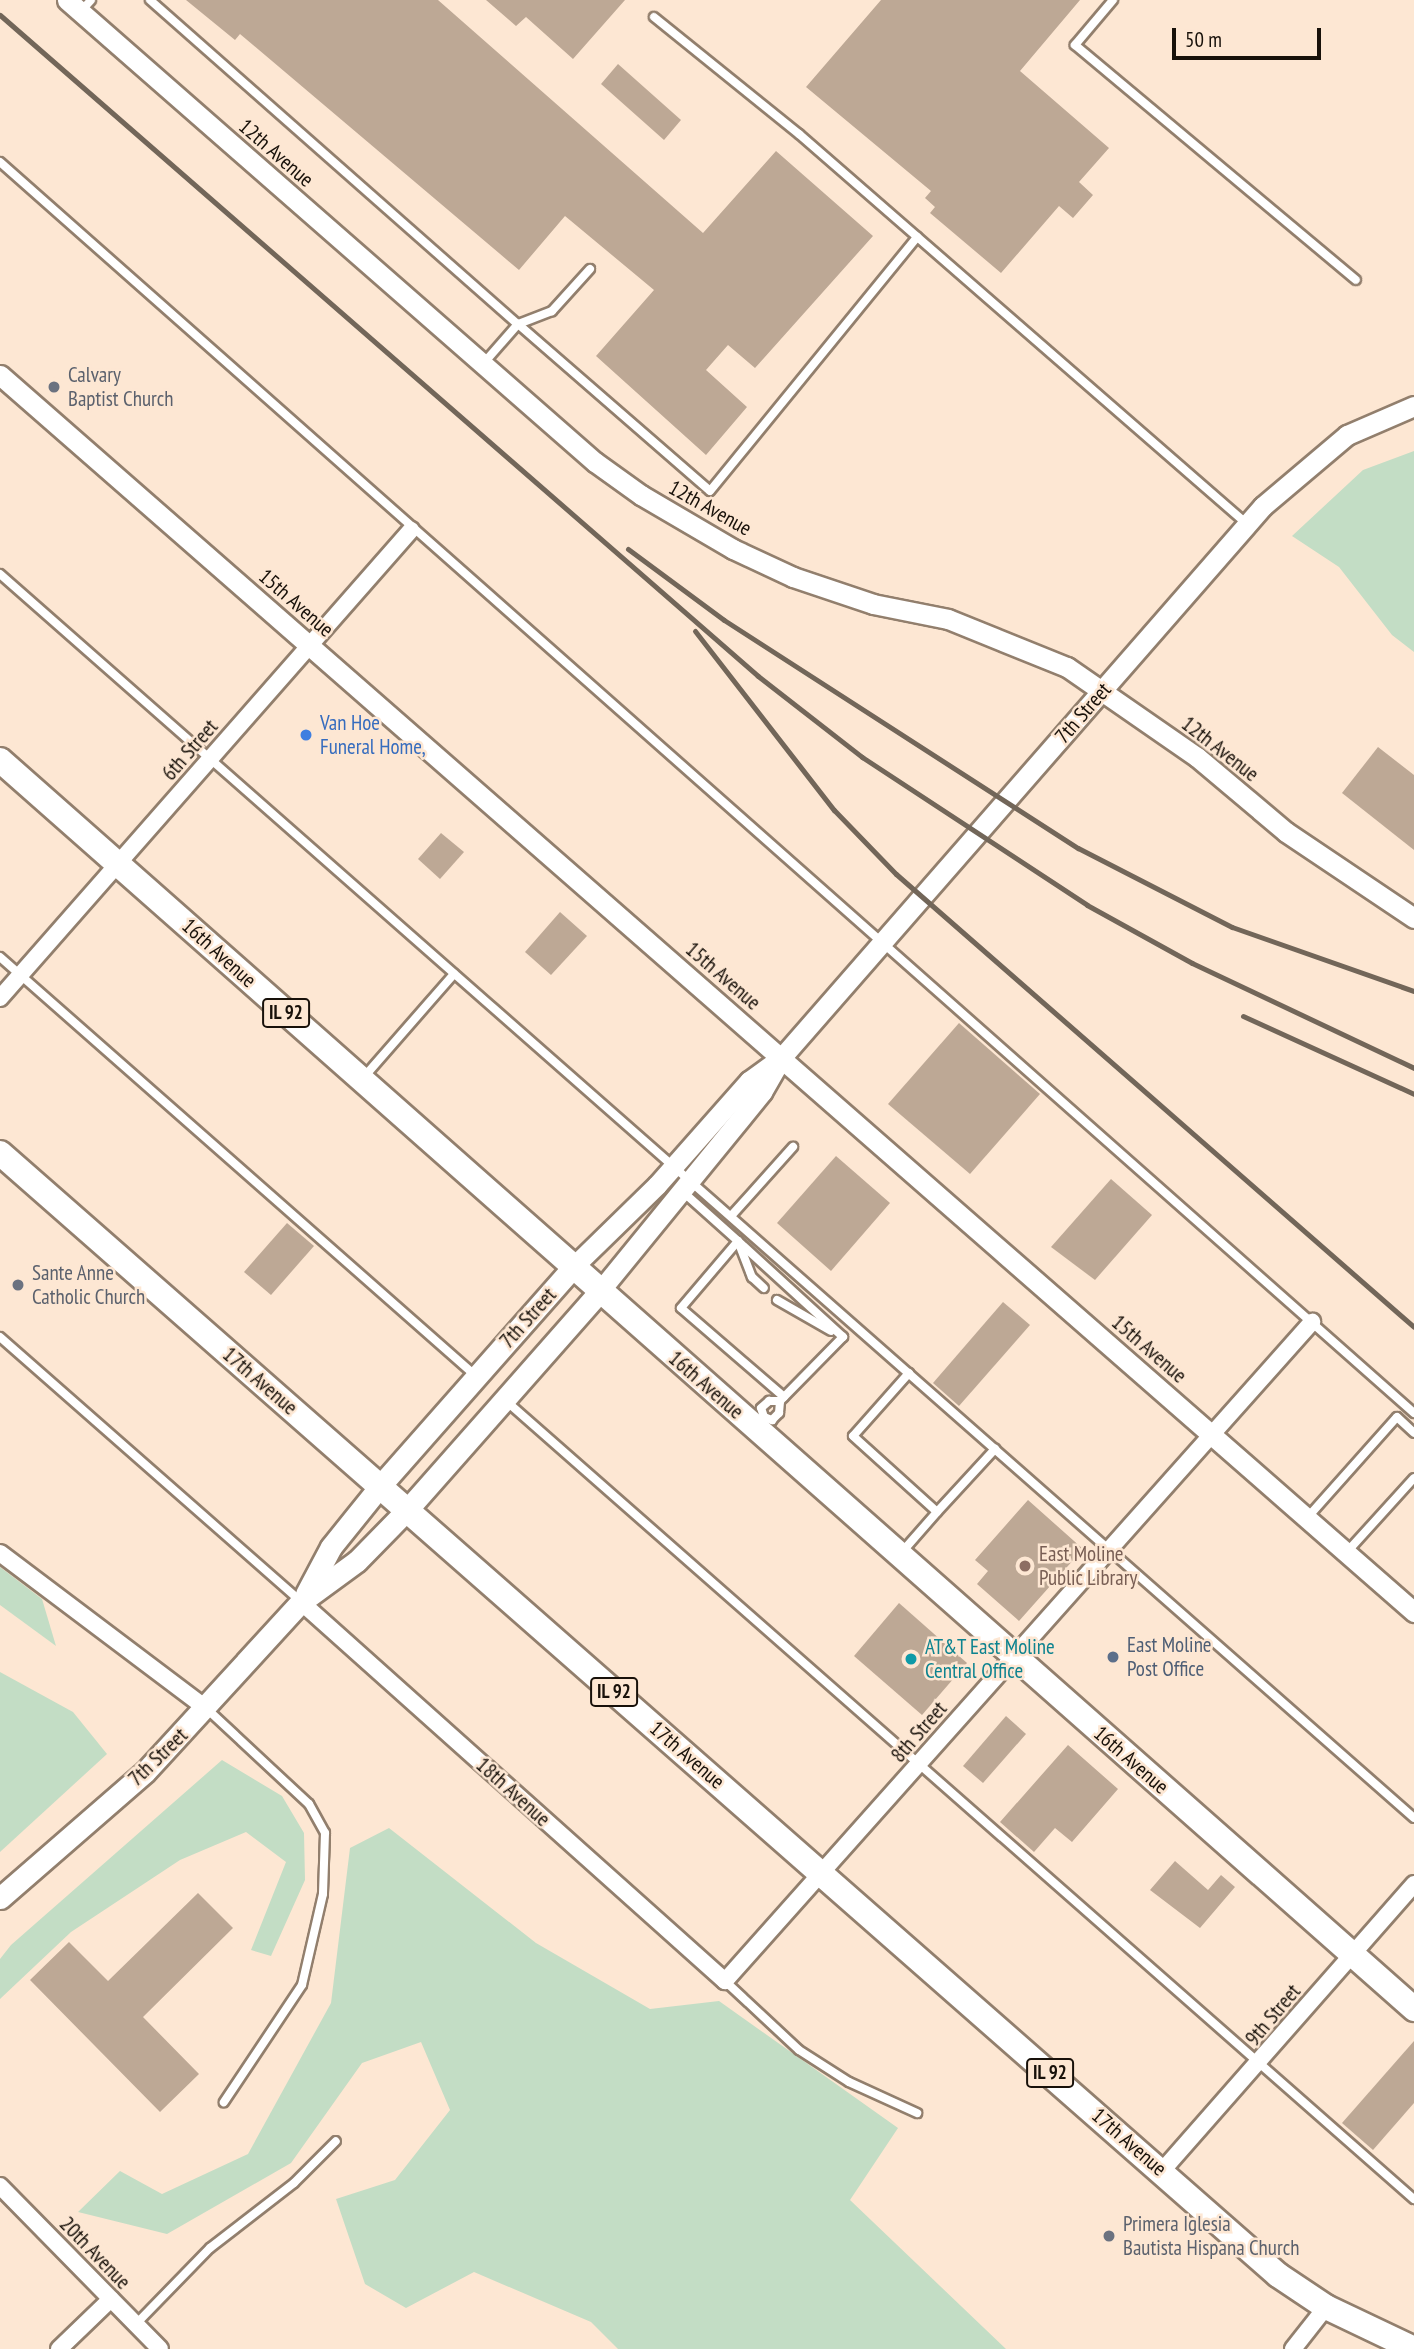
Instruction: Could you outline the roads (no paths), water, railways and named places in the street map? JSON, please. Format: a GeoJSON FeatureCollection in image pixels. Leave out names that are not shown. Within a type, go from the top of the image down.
{"type":"FeatureCollection","features":[{"type":"Feature","properties":{"kind":"main road","name":"16th Avenue"},"geometry":{"type":"LineString","coordinates":[[0,760],[572,1268],[759,1422],[899,1556],[1414,2009]]}},
{"type":"Feature","properties":{"kind":"main road","name":"17th Avenue"},"geometry":{"type":"LineString","coordinates":[[0,1153],[1278,2275],[1326,2307]]}},
{"type":"Feature","properties":{"kind":"main road","name":"7th Street"},"geometry":{"type":"LineString","coordinates":[[301,1602],[331,1547],[380,1486],[572,1268]]}},
{"type":"Feature","properties":{"kind":"main road","name":"7th Street"},"geometry":{"type":"LineString","coordinates":[[0,1898],[145,1772],[207,1709],[301,1602],[356,1561],[407,1510],[600,1292]]}},
{"type":"Feature","properties":{"kind":"main road","name":"IL 92"},"geometry":{"type":"LineString","coordinates":[[1326,2307],[1414,2348]]}},
{"type":"Feature","properties":{"kind":"street","name":"12th Avenue"},"geometry":{"type":"LineString","coordinates":[[79,4],[595,462],[641,495],[721,543],[828,590],[990,633],[1067,667],[1197,757],[1286,832],[1414,918]]}},
{"type":"Feature","properties":{"kind":"street","name":"15th Avenue"},"geometry":{"type":"LineString","coordinates":[[0,375],[1414,1612]]}},
{"type":"Feature","properties":{"kind":"street","name":"7th Street"},"geometry":{"type":"LineString","coordinates":[[600,1292],[762,1092],[782,1057],[1247,524],[1347,435],[1414,406]]}},
{"type":"Feature","properties":{"kind":"street","name":"6th Street"},"geometry":{"type":"LineString","coordinates":[[0,998],[411,530]]}},
{"type":"Feature","properties":{"kind":"street","name":"7th Street"},"geometry":{"type":"LineString","coordinates":[[572,1268],[673,1166],[749,1081],[782,1057]]}},
{"type":"Feature","properties":{"kind":"street","name":"8th Street"},"geometry":{"type":"LineString","coordinates":[[725,1981],[1312,1322]]}},
{"type":"Feature","properties":{"kind":"street"},"geometry":{"type":"LineString","coordinates":[[0,1553],[207,1709]]}},
{"type":"Feature","properties":{"kind":"street","name":"18th Avenue"},"geometry":{"type":"LineString","coordinates":[[301,1602],[725,1981]]}},
{"type":"Feature","properties":{"kind":"street","name":"9th Street"},"geometry":{"type":"LineString","coordinates":[[1162,2171],[1259,2064],[1414,1884]]}},
{"type":"Feature","properties":{"kind":"street","name":"20th Avenue"},"geometry":{"type":"LineString","coordinates":[[0,2186],[160,2349]]}},
{"type":"Feature","properties":{"kind":"street"},"geometry":{"type":"LineString","coordinates":[[59,2349],[111,2300]]}},
{"type":"Feature","properties":{"kind":"street"},"geometry":{"type":"LineString","coordinates":[[1293,2349],[1326,2307]]}},
{"type":"Feature","properties":{"kind":"lane"},"geometry":{"type":"LineString","coordinates":[[150,0],[710,491],[917,237]]}},
{"type":"Feature","properties":{"kind":"lane"},"geometry":{"type":"LineString","coordinates":[[1113,0],[1074,45],[1356,280]]}},
{"type":"Feature","properties":{"kind":"lane"},"geometry":{"type":"LineString","coordinates":[[654,17],[799,134],[1247,524]]}},
{"type":"Feature","properties":{"kind":"lane"},"geometry":{"type":"LineString","coordinates":[[0,163],[411,530],[1414,1413]]}},
{"type":"Feature","properties":{"kind":"lane"},"geometry":{"type":"LineString","coordinates":[[483,364],[518,324],[552,311],[590,269]]}},
{"type":"Feature","properties":{"kind":"lane"},"geometry":{"type":"LineString","coordinates":[[0,574],[673,1166],[686,1186],[738,1241],[843,1337]]}},
{"type":"Feature","properties":{"kind":"lane"},"geometry":{"type":"LineString","coordinates":[[0,957],[477,1376]]}},
{"type":"Feature","properties":{"kind":"lane"},"geometry":{"type":"LineString","coordinates":[[361,1080],[454,974]]}},
{"type":"Feature","properties":{"kind":"lane"},"geometry":{"type":"LineString","coordinates":[[731,1216],[793,1147]]}},
{"type":"Feature","properties":{"kind":"lane"},"geometry":{"type":"LineString","coordinates":[[686,1186],[731,1216],[1414,1818]]}},
{"type":"Feature","properties":{"kind":"lane"},"geometry":{"type":"LineString","coordinates":[[738,1241],[752,1277],[764,1288]]}},
{"type":"Feature","properties":{"kind":"lane"},"geometry":{"type":"LineString","coordinates":[[738,1241],[681,1308],[782,1399]]}},
{"type":"Feature","properties":{"kind":"lane"},"geometry":{"type":"LineString","coordinates":[[777,1300],[843,1337]]}},
{"type":"Feature","properties":{"kind":"lane"},"geometry":{"type":"LineString","coordinates":[[0,1337],[301,1602]]}},
{"type":"Feature","properties":{"kind":"lane"},"geometry":{"type":"LineString","coordinates":[[759,1422],[772,1420],[779,1413],[782,1399],[843,1337]]}},
{"type":"Feature","properties":{"kind":"lane"},"geometry":{"type":"LineString","coordinates":[[909,1373],[853,1436],[937,1512]]}},
{"type":"Feature","properties":{"kind":"lane"},"geometry":{"type":"LineString","coordinates":[[505,1400],[1414,2199]]}},
{"type":"Feature","properties":{"kind":"lane"},"geometry":{"type":"LineString","coordinates":[[1307,1518],[1397,1417],[1414,1433]]}},
{"type":"Feature","properties":{"kind":"lane"},"geometry":{"type":"LineString","coordinates":[[899,1556],[995,1449]]}},
{"type":"Feature","properties":{"kind":"lane"},"geometry":{"type":"LineString","coordinates":[[1346,1553],[1414,1478]]}},
{"type":"Feature","properties":{"kind":"lane"},"geometry":{"type":"LineString","coordinates":[[207,1709],[309,1804],[325,1833],[323,1894],[302,1985],[224,2102]]}},
{"type":"Feature","properties":{"kind":"lane"},"geometry":{"type":"LineString","coordinates":[[725,1981],[799,2050],[849,2082],[917,2113]]}},
{"type":"Feature","properties":{"kind":"lane"},"geometry":{"type":"LineString","coordinates":[[136,2325],[210,2248],[294,2183],[336,2141]]}},
{"type":"Feature","properties":{"kind":"railway"},"geometry":{"type":"LineString","coordinates":[[0,15],[758,676],[862,757],[1087,905],[1192,963],[1414,1068]]}},
{"type":"Feature","properties":{"kind":"railway"},"geometry":{"type":"LineString","coordinates":[[628,549],[724,620],[1078,848],[1232,927],[1414,991]]}},
{"type":"Feature","properties":{"kind":"railway"},"geometry":{"type":"LineString","coordinates":[[695,631],[834,810],[896,874],[1414,1327]]}},
{"type":"Feature","properties":{"kind":"railway"},"geometry":{"type":"LineString","coordinates":[[1243,1016],[1414,1094]]}},
{"type":"Feature","properties":{"kind":"place","name":"Calvary Baptist Church"},"geometry":{"type":"Point","coordinates":[54,387]}},
{"type":"Feature","properties":{"kind":"place","name":"Van Hoe Funeral Home,"},"geometry":{"type":"Point","coordinates":[306,735]}},
{"type":"Feature","properties":{"kind":"place","name":"Sante Anne Catholic Church"},"geometry":{"type":"Point","coordinates":[18,1285]}},
{"type":"Feature","properties":{"kind":"place","name":"East Moline Public Library"},"geometry":{"type":"Point","coordinates":[1025,1566]}},
{"type":"Feature","properties":{"kind":"place","name":"East Moline Post Office"},"geometry":{"type":"Point","coordinates":[1113,1657]}},
{"type":"Feature","properties":{"kind":"place","name":"AT&T East Moline Central Office"},"geometry":{"type":"Point","coordinates":[911,1659]}},
{"type":"Feature","properties":{"kind":"place","name":"Primera Iglesia Bautista Hispana Church"},"geometry":{"type":"Point","coordinates":[1109,2236]}}]}
